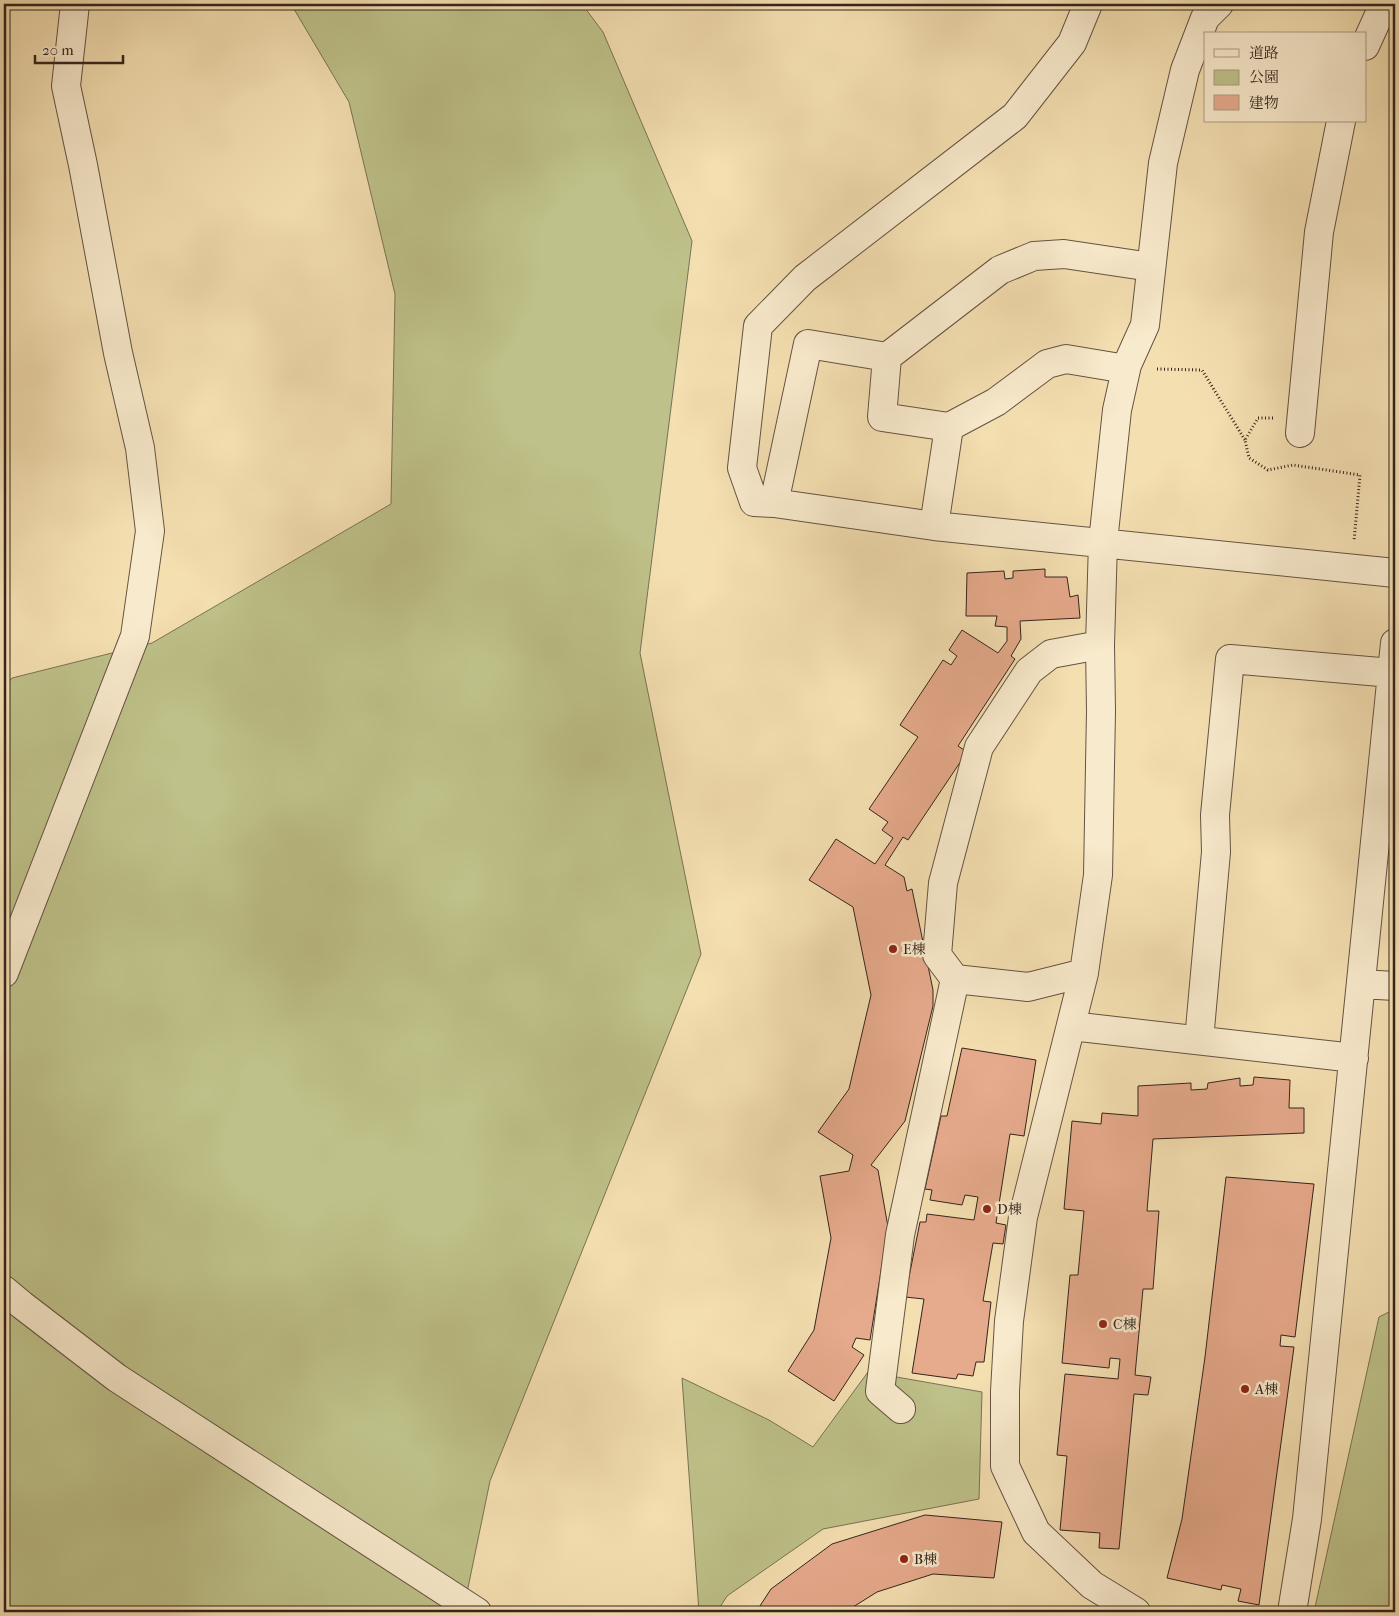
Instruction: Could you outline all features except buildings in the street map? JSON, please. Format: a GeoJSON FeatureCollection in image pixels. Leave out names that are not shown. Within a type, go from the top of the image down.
{"type":"FeatureCollection","features":[{"type":"Feature","properties":{"kind":"street"},"geometry":{"type":"LineString","coordinates":[[4,973],[135,636],[150,531],[140,448],[118,353],[66,86],[75,4]]}},
{"type":"Feature","properties":{"kind":"street"},"geometry":{"type":"LineString","coordinates":[[1088,4],[1072,43],[1015,116],[805,278],[758,326],[742,468],[754,502],[774,503],[934,526],[1395,573]]}},
{"type":"Feature","properties":{"kind":"street"},"geometry":{"type":"LineString","coordinates":[[1136,1612],[1092,1585],[1036,1532],[1005,1466],[1005,1391],[1009,1321],[1023,1217],[1084,973],[1098,875],[1103,542],[1117,410],[1126,369],[1145,325],[1163,163],[1185,70],[1206,18],[1219,4]]}},
{"type":"Feature","properties":{"kind":"street"},"geometry":{"type":"LineString","coordinates":[[1366,42],[1375,8]]}},
{"type":"Feature","properties":{"kind":"street"},"geometry":{"type":"LineString","coordinates":[[1300,433],[1319,232],[1342,122]]}},
{"type":"Feature","properties":{"kind":"street"},"geometry":{"type":"LineString","coordinates":[[774,503],[808,344],[887,357],[1000,270],[1034,256],[1064,254],[1151,267]]}},
{"type":"Feature","properties":{"kind":"street"},"geometry":{"type":"LineString","coordinates":[[887,357],[882,417],[950,427],[996,402],[1047,364],[1066,359],[1126,369]]}},
{"type":"Feature","properties":{"kind":"street"},"geometry":{"type":"LineString","coordinates":[[934,526],[950,427]]}},
{"type":"Feature","properties":{"kind":"street"},"geometry":{"type":"LineString","coordinates":[[1292,1612],[1307,1519],[1395,643]]}},
{"type":"Feature","properties":{"kind":"street"},"geometry":{"type":"LineString","coordinates":[[1084,973],[1028,988],[955,979],[937,955],[943,883],[979,746],[1029,671],[1051,654],[1100,645]]}},
{"type":"Feature","properties":{"kind":"street"},"geometry":{"type":"LineString","coordinates":[[1199,1040],[1216,852],[1215,815],[1230,659],[1392,673]]}},
{"type":"Feature","properties":{"kind":"street"},"geometry":{"type":"LineString","coordinates":[[901,1409],[880,1391],[900,1235],[955,979]]}},
{"type":"Feature","properties":{"kind":"street"},"geometry":{"type":"LineString","coordinates":[[1361,984],[1395,986]]}},
{"type":"Feature","properties":{"kind":"street"},"geometry":{"type":"LineString","coordinates":[[1071,1026],[1354,1058]]}},
{"type":"Feature","properties":{"kind":"street"},"geometry":{"type":"LineString","coordinates":[[4,1290],[22,1306],[118,1378],[477,1612]]}},
{"type":"Feature","properties":{"kind":"path"},"geometry":{"type":"LineString","coordinates":[[1126,369],[1202,370],[1245,440],[1248,458],[1268,470],[1293,465],[1360,475],[1352,569]]}},
{"type":"Feature","properties":{"kind":"path"},"geometry":{"type":"LineString","coordinates":[[1245,440],[1258,418],[1285,417],[1300,433],[1303,451],[1293,465]]}},
{"type":"Feature","properties":{"kind":"green space"},"geometry":{"type":"Polygon","coordinates":[[[291,4],[582,4],[603,32],[692,241],[640,653],[701,954],[490,1481],[463,1612],[4,1612],[4,688],[12,678],[152,643],[391,504],[395,294],[349,102],[291,4]]]}},
{"type":"Feature","properties":{"kind":"green space"},"geometry":{"type":"Polygon","coordinates":[[[1395,1309],[1395,1612],[1314,1612],[1379,1317],[1395,1309]]]}},
{"type":"Feature","properties":{"kind":"green space"},"geometry":{"type":"Polygon","coordinates":[[[868,1372],[982,1392],[979,1499],[823,1529],[727,1596],[717,1612],[699,1612],[682,1378],[769,1420],[813,1447],[868,1372]]]}},
{"type":"Feature","properties":{"kind":"place","name":"E棟"},"geometry":{"type":"Point","coordinates":[893,949]}},
{"type":"Feature","properties":{"kind":"place","name":"D棟"},"geometry":{"type":"Point","coordinates":[987,1209]}},
{"type":"Feature","properties":{"kind":"place","name":"C棟"},"geometry":{"type":"Point","coordinates":[1103,1324]}},
{"type":"Feature","properties":{"kind":"place","name":"A棟"},"geometry":{"type":"Point","coordinates":[1245,1389]}},
{"type":"Feature","properties":{"kind":"place","name":"B棟"},"geometry":{"type":"Point","coordinates":[904,1559]}}]}
